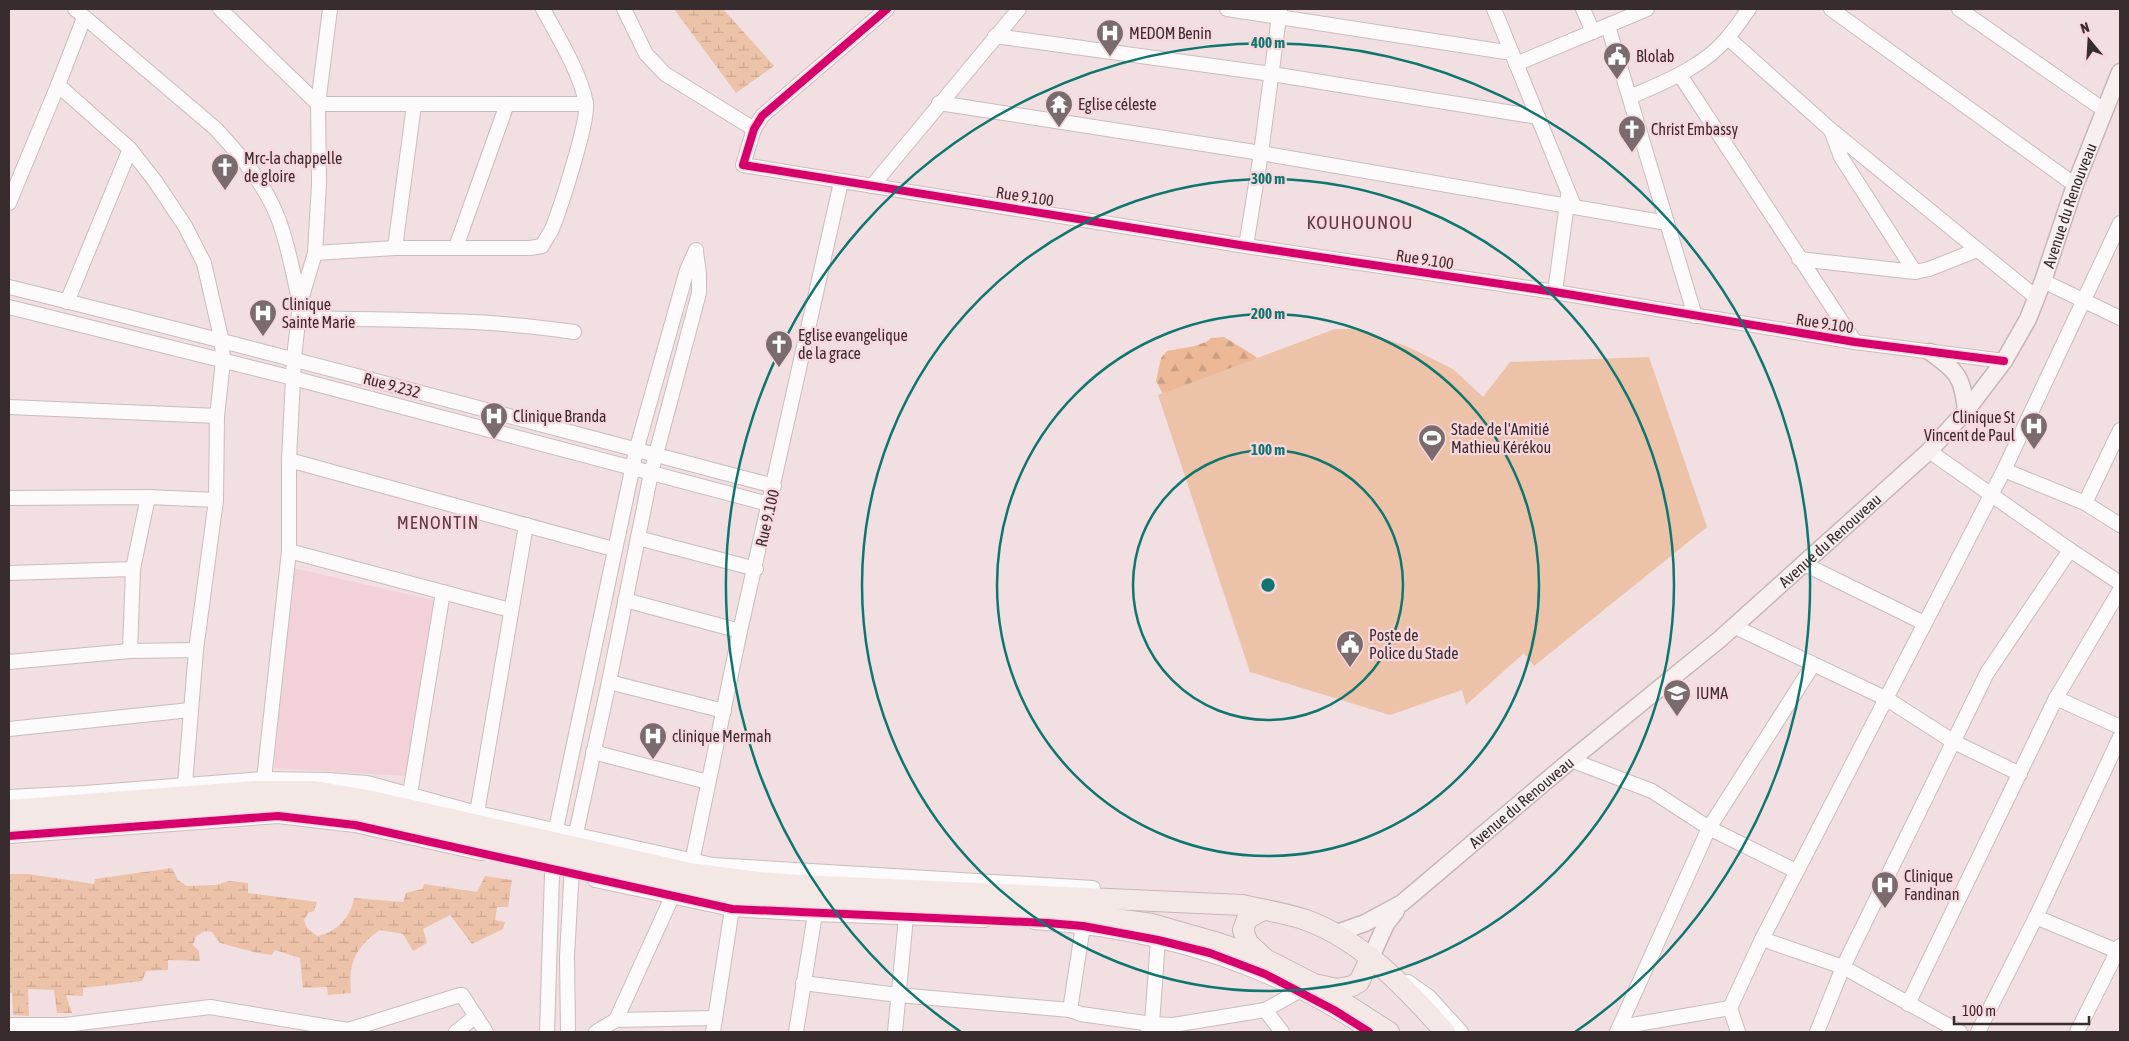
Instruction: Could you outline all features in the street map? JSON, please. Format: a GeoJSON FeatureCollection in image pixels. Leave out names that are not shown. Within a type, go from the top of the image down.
{"type":"FeatureCollection","features":[{"type":"Feature","properties":{"kind":"highway"},"geometry":{"type":"LineString","coordinates":[[9,810],[255,791],[315,791],[367,800],[573,855],[679,888],[744,897],[1086,915],[1119,919],[1178,931],[1267,960]]}},
{"type":"Feature","properties":{"kind":"highway"},"geometry":{"type":"LineString","coordinates":[[9,826],[256,807],[311,808],[363,815],[553,850]]}},
{"type":"Feature","properties":{"kind":"highway"},"geometry":{"type":"LineString","coordinates":[[573,855],[758,882],[1242,905],[1307,921],[1334,934],[1377,963],[1446,1032]]}},
{"type":"Feature","properties":{"kind":"highway"},"geometry":{"type":"LineString","coordinates":[[1263,910],[1247,919],[1243,930],[1248,943],[1267,960],[1307,987],[1389,1032]]}},
{"type":"Feature","properties":{"kind":"highway"},"geometry":{"type":"LineString","coordinates":[[1307,987],[1338,989],[1352,986],[1359,982],[1377,963]]}},
{"type":"Feature","properties":{"kind":"main road","name":"Avenue du Renouveau"},"geometry":{"type":"LineString","coordinates":[[1334,934],[1365,923],[1402,903],[1571,760],[1720,639],[1928,451],[1966,411],[2004,361],[2028,319],[2043,281],[2075,185],[2120,72]]}},
{"type":"Feature","properties":{"kind":"main road"},"geometry":{"type":"LineString","coordinates":[[1930,352],[1950,365],[1957,374],[1965,394],[1966,411]]}},
{"type":"Feature","properties":{"kind":"main road","name":"Avenue du Renouveau"},"geometry":{"type":"LineString","coordinates":[[1377,963],[1386,924],[1402,903]]}},
{"type":"Feature","properties":{"kind":"street"},"geometry":{"type":"LineString","coordinates":[[220,9],[318,104],[586,104]]}},
{"type":"Feature","properties":{"kind":"street"},"geometry":{"type":"LineString","coordinates":[[315,253],[395,248],[530,248],[542,246],[552,229],[586,116],[586,104],[566,53],[543,9]]}},
{"type":"Feature","properties":{"kind":"street"},"geometry":{"type":"LineString","coordinates":[[624,9],[646,54],[665,74],[754,129]]}},
{"type":"Feature","properties":{"kind":"street"},"geometry":{"type":"LineString","coordinates":[[841,182],[742,165],[754,129],[762,116],[887,9]]}},
{"type":"Feature","properties":{"kind":"street"},"geometry":{"type":"LineString","coordinates":[[872,186],[939,102],[1018,9]]}},
{"type":"Feature","properties":{"kind":"street"},"geometry":{"type":"LineString","coordinates":[[1227,9],[1279,13],[1514,58],[1593,32],[1647,9]]}},
{"type":"Feature","properties":{"kind":"street"},"geometry":{"type":"LineString","coordinates":[[1494,9],[1570,201],[1555,292]]}},
{"type":"Feature","properties":{"kind":"street"},"geometry":{"type":"LineString","coordinates":[[1583,9],[1593,32]]}},
{"type":"Feature","properties":{"kind":"street"},"geometry":{"type":"LineString","coordinates":[[1630,97],[1680,75],[1713,52],[1728,38],[1748,9]]}},
{"type":"Feature","properties":{"kind":"street"},"geometry":{"type":"LineString","coordinates":[[1831,9],[2075,185]]}},
{"type":"Feature","properties":{"kind":"street"},"geometry":{"type":"LineString","coordinates":[[1959,9],[2104,110]]}},
{"type":"Feature","properties":{"kind":"street"},"geometry":{"type":"LineString","coordinates":[[264,779],[289,551],[289,460],[294,358],[300,303],[315,253],[319,184],[318,104],[328,11]]}},
{"type":"Feature","properties":{"kind":"street"},"geometry":{"type":"LineString","coordinates":[[9,203],[58,85],[80,13],[216,129],[254,174],[277,216],[289,253],[300,303]]}},
{"type":"Feature","properties":{"kind":"street"},"geometry":{"type":"LineString","coordinates":[[1246,246],[1261,153],[1279,13]]}},
{"type":"Feature","properties":{"kind":"street"},"geometry":{"type":"LineString","coordinates":[[1608,26],[1695,316]]}},
{"type":"Feature","properties":{"kind":"street"},"geometry":{"type":"LineString","coordinates":[[995,36],[1272,74],[1538,117]]}},
{"type":"Feature","properties":{"kind":"street"},"geometry":{"type":"LineString","coordinates":[[1728,38],[1831,130],[2037,298]]}},
{"type":"Feature","properties":{"kind":"street"},"geometry":{"type":"LineString","coordinates":[[1680,75],[1855,342]]}},
{"type":"Feature","properties":{"kind":"street"},"geometry":{"type":"LineString","coordinates":[[58,85],[130,149],[155,182],[195,244],[204,263],[222,342],[223,360],[217,416],[216,500],[196,650],[185,784]]}},
{"type":"Feature","properties":{"kind":"street"},"geometry":{"type":"LineString","coordinates":[[939,102],[1570,201],[1667,223]]}},
{"type":"Feature","properties":{"kind":"street"},"geometry":{"type":"LineString","coordinates":[[456,247],[507,104]]}},
{"type":"Feature","properties":{"kind":"street"},"geometry":{"type":"LineString","coordinates":[[395,248],[414,105]]}},
{"type":"Feature","properties":{"kind":"street"},"geometry":{"type":"LineString","coordinates":[[1831,130],[1841,156],[1915,272]]}},
{"type":"Feature","properties":{"kind":"street"},"geometry":{"type":"LineString","coordinates":[[67,302],[130,149]]}},
{"type":"Feature","properties":{"kind":"street","name":"Rue 9.100"},"geometry":{"type":"LineString","coordinates":[[692,862],[740,631],[756,569],[841,182],[1246,246],[1555,292],[1855,342],[2004,361]]}},
{"type":"Feature","properties":{"kind":"street"},"geometry":{"type":"LineString","coordinates":[[1738,1032],[1730,1008],[1762,939],[2004,470],[2082,300],[2120,223]]}},
{"type":"Feature","properties":{"kind":"street"},"geometry":{"type":"LineString","coordinates":[[547,1032],[553,850],[613,549],[636,451],[663,353],[688,270],[696,250],[700,274],[699,293],[651,473],[573,855],[566,956],[568,1032]]}},
{"type":"Feature","properties":{"kind":"street"},"geometry":{"type":"LineString","coordinates":[[1799,259],[1915,272],[1936,267],[1978,250]]}},
{"type":"Feature","properties":{"kind":"street"},"geometry":{"type":"LineString","coordinates":[[2043,281],[2120,318]]}},
{"type":"Feature","properties":{"kind":"street","name":"Rue 9.232"},"geometry":{"type":"LineString","coordinates":[[9,287],[222,342],[294,358],[636,451],[774,486]]}},
{"type":"Feature","properties":{"kind":"street","name":"Rue 9.232"},"geometry":{"type":"LineString","coordinates":[[9,307],[293,378],[769,504]]}},
{"type":"Feature","properties":{"kind":"street"},"geometry":{"type":"LineString","coordinates":[[299,318],[492,322],[574,332]]}},
{"type":"Feature","properties":{"kind":"street"},"geometry":{"type":"LineString","coordinates":[[663,353],[682,359]]}},
{"type":"Feature","properties":{"kind":"street"},"geometry":{"type":"LineString","coordinates":[[9,407],[217,416]]}},
{"type":"Feature","properties":{"kind":"street"},"geometry":{"type":"LineString","coordinates":[[2085,503],[2120,430]]}},
{"type":"Feature","properties":{"kind":"street"},"geometry":{"type":"LineString","coordinates":[[1928,451],[2120,583]]}},
{"type":"Feature","properties":{"kind":"street"},"geometry":{"type":"LineString","coordinates":[[289,460],[613,549]]}},
{"type":"Feature","properties":{"kind":"street"},"geometry":{"type":"LineString","coordinates":[[2004,470],[2085,503],[2120,525]]}},
{"type":"Feature","properties":{"kind":"street"},"geometry":{"type":"LineString","coordinates":[[9,498],[148,497],[216,500]]}},
{"type":"Feature","properties":{"kind":"street"},"geometry":{"type":"LineString","coordinates":[[130,651],[133,569],[148,497]]}},
{"type":"Feature","properties":{"kind":"street"},"geometry":{"type":"LineString","coordinates":[[477,812],[526,525]]}},
{"type":"Feature","properties":{"kind":"street"},"geometry":{"type":"LineString","coordinates":[[638,538],[756,569]]}},
{"type":"Feature","properties":{"kind":"street"},"geometry":{"type":"LineString","coordinates":[[1817,1032],[1843,967],[1986,674],[2070,550]]}},
{"type":"Feature","properties":{"kind":"street"},"geometry":{"type":"LineString","coordinates":[[289,551],[510,610]]}},
{"type":"Feature","properties":{"kind":"street"},"geometry":{"type":"LineString","coordinates":[[1804,564],[1924,623]]}},
{"type":"Feature","properties":{"kind":"street"},"geometry":{"type":"LineString","coordinates":[[9,573],[133,569]]}},
{"type":"Feature","properties":{"kind":"street"},"geometry":{"type":"LineString","coordinates":[[1908,1004],[2056,698],[2120,590]]}},
{"type":"Feature","properties":{"kind":"street"},"geometry":{"type":"LineString","coordinates":[[410,794],[443,592]]}},
{"type":"Feature","properties":{"kind":"street"},"geometry":{"type":"LineString","coordinates":[[625,600],[740,631]]}},
{"type":"Feature","properties":{"kind":"street"},"geometry":{"type":"LineString","coordinates":[[1733,626],[1887,699],[1954,742],[2020,774]]}},
{"type":"Feature","properties":{"kind":"street"},"geometry":{"type":"LineString","coordinates":[[9,662],[130,651],[196,650]]}},
{"type":"Feature","properties":{"kind":"street"},"geometry":{"type":"LineString","coordinates":[[1619,1030],[1709,828],[1813,665]]}},
{"type":"Feature","properties":{"kind":"street"},"geometry":{"type":"LineString","coordinates":[[609,682],[724,711]]}},
{"type":"Feature","properties":{"kind":"street"},"geometry":{"type":"LineString","coordinates":[[2056,698],[2120,727]]}},
{"type":"Feature","properties":{"kind":"street"},"geometry":{"type":"LineString","coordinates":[[9,729],[190,710]]}},
{"type":"Feature","properties":{"kind":"street"},"geometry":{"type":"LineString","coordinates":[[1978,1032],[2036,917],[2120,737]]}},
{"type":"Feature","properties":{"kind":"street"},"geometry":{"type":"LineString","coordinates":[[593,752],[708,782]]}},
{"type":"Feature","properties":{"kind":"street"},"geometry":{"type":"LineString","coordinates":[[1571,760],[1652,791],[1709,828],[1796,871]]}},
{"type":"Feature","properties":{"kind":"street"},"geometry":{"type":"LineString","coordinates":[[9,797],[264,779],[367,783],[477,812],[553,850]]}},
{"type":"Feature","properties":{"kind":"street"},"geometry":{"type":"LineString","coordinates":[[9,836],[255,818],[301,818],[553,850],[573,855],[672,897],[732,909],[815,914],[1008,920],[1083,926],[1158,940],[1210,953],[1307,987],[1369,1032]]}},
{"type":"Feature","properties":{"kind":"street"},"geometry":{"type":"LineString","coordinates":[[573,855],[1155,892],[1242,905]]}},
{"type":"Feature","properties":{"kind":"street"},"geometry":{"type":"LineString","coordinates":[[616,1020],[672,897]]}},
{"type":"Feature","properties":{"kind":"street"},"geometry":{"type":"LineString","coordinates":[[713,1032],[732,909]]}},
{"type":"Feature","properties":{"kind":"street"},"geometry":{"type":"LineString","coordinates":[[796,1032],[815,914]]}},
{"type":"Feature","properties":{"kind":"street"},"geometry":{"type":"LineString","coordinates":[[895,1032],[906,917]]}},
{"type":"Feature","properties":{"kind":"street"},"geometry":{"type":"LineString","coordinates":[[2036,917],[2118,956],[2077,1032]]}},
{"type":"Feature","properties":{"kind":"street"},"geometry":{"type":"LineString","coordinates":[[1070,1010],[1083,926]]}},
{"type":"Feature","properties":{"kind":"street"},"geometry":{"type":"LineString","coordinates":[[1762,939],[1843,967],[1960,1032]]}},
{"type":"Feature","properties":{"kind":"street"},"geometry":{"type":"LineString","coordinates":[[1150,1028],[1158,940]]}},
{"type":"Feature","properties":{"kind":"street"},"geometry":{"type":"LineString","coordinates":[[1377,963],[1409,982],[1429,997],[1461,1032]]}},
{"type":"Feature","properties":{"kind":"street"},"geometry":{"type":"LineString","coordinates":[[803,983],[898,995],[1070,1010],[1150,1028],[1265,1010],[1307,987]]}},
{"type":"Feature","properties":{"kind":"street"},"geometry":{"type":"LineString","coordinates":[[9,1025],[65,1029],[210,1006],[294,1026],[349,1031],[460,995],[486,1032]]}},
{"type":"Feature","properties":{"kind":"street"},"geometry":{"type":"LineString","coordinates":[[1619,1030],[1730,1008]]}},
{"type":"Feature","properties":{"kind":"street"},"geometry":{"type":"LineString","coordinates":[[1265,1010],[1282,1032]]}},
{"type":"Feature","properties":{"kind":"street"},"geometry":{"type":"LineString","coordinates":[[456,1032],[476,1016]]}},
{"type":"Feature","properties":{"kind":"street"},"geometry":{"type":"LineString","coordinates":[[596,1032],[616,1020],[715,1018]]}},
{"type":"Feature","properties":{"kind":"shaded area"},"geometry":{"type":"Polygon","coordinates":[[[293,568],[437,601],[407,776],[274,768],[293,568]]]}},
{"type":"Feature","properties":{"kind":"green space"},"geometry":{"type":"Polygon","coordinates":[[[674,9],[723,9],[774,66],[736,93],[674,9]]]}},
{"type":"Feature","properties":{"kind":"green space","name":"Stade de l'Amitié Mathieu Kérékou"},"geometry":{"type":"Polygon","coordinates":[[[1335,329],[1356,329],[1406,346],[1453,369],[1483,397],[1510,362],[1649,357],[1707,527],[1534,666],[1524,653],[1466,705],[1462,690],[1390,715],[1250,672],[1158,395],[1335,329]]]}},
{"type":"Feature","properties":{"kind":"green space"},"geometry":{"type":"Polygon","coordinates":[[[1224,337],[1255,356],[1263,366],[1170,407],[1156,381],[1161,358],[1167,351],[1195,346],[1211,338],[1224,337]]]}},
{"type":"Feature","properties":{"kind":"green space"},"geometry":{"type":"Polygon","coordinates":[[[172,868],[178,880],[187,886],[216,885],[229,881],[248,883],[248,893],[317,902],[314,911],[308,913],[304,920],[307,928],[317,936],[336,928],[342,923],[350,912],[354,898],[403,902],[406,893],[422,889],[424,884],[477,892],[485,876],[512,880],[508,907],[497,907],[495,920],[505,922],[503,929],[472,944],[450,915],[423,929],[427,943],[413,951],[403,934],[380,930],[371,936],[359,950],[352,965],[351,993],[328,995],[327,987],[303,988],[300,958],[275,950],[272,955],[220,943],[212,932],[205,931],[196,936],[193,945],[199,951],[200,961],[168,960],[168,970],[146,971],[142,981],[83,988],[83,996],[66,995],[72,1013],[57,1013],[54,990],[28,989],[29,1016],[13,1015],[12,993],[9,993],[9,874],[28,874],[94,884],[95,879],[172,868]]]}},
{"type":"Feature","properties":{"kind":"cycle path"},"geometry":{"type":"LineString","coordinates":[[887,9],[762,116],[754,129],[743,165],[1246,246],[1555,292],[1855,342],[2004,361]]}},
{"type":"Feature","properties":{"kind":"cycle path"},"geometry":{"type":"LineString","coordinates":[[9,836],[278,816],[355,825],[732,909],[1083,926],[1158,940],[1210,953],[1265,974],[1334,1010],[1369,1032]]}},
{"type":"Feature","properties":{"kind":"place","name":"MEDOM Benin"},"geometry":{"type":"Point","coordinates":[1110,57]}},
{"type":"Feature","properties":{"kind":"place","name":"Blolab"},"geometry":{"type":"Point","coordinates":[1617,80]}},
{"type":"Feature","properties":{"kind":"place","name":"Eglise céleste"},"geometry":{"type":"Point","coordinates":[1059,128]}},
{"type":"Feature","properties":{"kind":"place","name":"Christ Embassy"},"geometry":{"type":"Point","coordinates":[1632,153]}},
{"type":"Feature","properties":{"kind":"place","name":"Mrc-la chappelle de gloire"},"geometry":{"type":"Point","coordinates":[225,191]}},
{"type":"Feature","properties":{"kind":"place","name":"Clinique Sainte Marie"},"geometry":{"type":"Point","coordinates":[263,337]}},
{"type":"Feature","properties":{"kind":"place","name":"Eglise evangelique de la grace"},"geometry":{"type":"Point","coordinates":[779,368]}},
{"type":"Feature","properties":{"kind":"place","name":"Clinique Branda"},"geometry":{"type":"Point","coordinates":[494,440]}},
{"type":"Feature","properties":{"kind":"place","name":"Clinique St Vincent de Paul"},"geometry":{"type":"Point","coordinates":[2034,450]}},
{"type":"Feature","properties":{"kind":"place","name":"Stade de l'Amitié Mathieu Kérékou"},"geometry":{"type":"Point","coordinates":[1432,462]}},
{"type":"Feature","properties":{"kind":"place","name":"Poste de Police du Stade"},"geometry":{"type":"Point","coordinates":[1350,668]}},
{"type":"Feature","properties":{"kind":"place","name":"IUMA"},"geometry":{"type":"Point","coordinates":[1677,717]}},
{"type":"Feature","properties":{"kind":"place","name":"clinique Mermah"},"geometry":{"type":"Point","coordinates":[653,760]}},
{"type":"Feature","properties":{"kind":"place","name":"Clinique Fandinan"},"geometry":{"type":"Point","coordinates":[1885,909]}},
{"type":"Feature","properties":{"kind":"district","name":"KOUHOUNOU"},"geometry":{"type":"Point","coordinates":[1360,222]}},
{"type":"Feature","properties":{"kind":"district","name":"MENONTIN"},"geometry":{"type":"Point","coordinates":[438,523]}}]}
